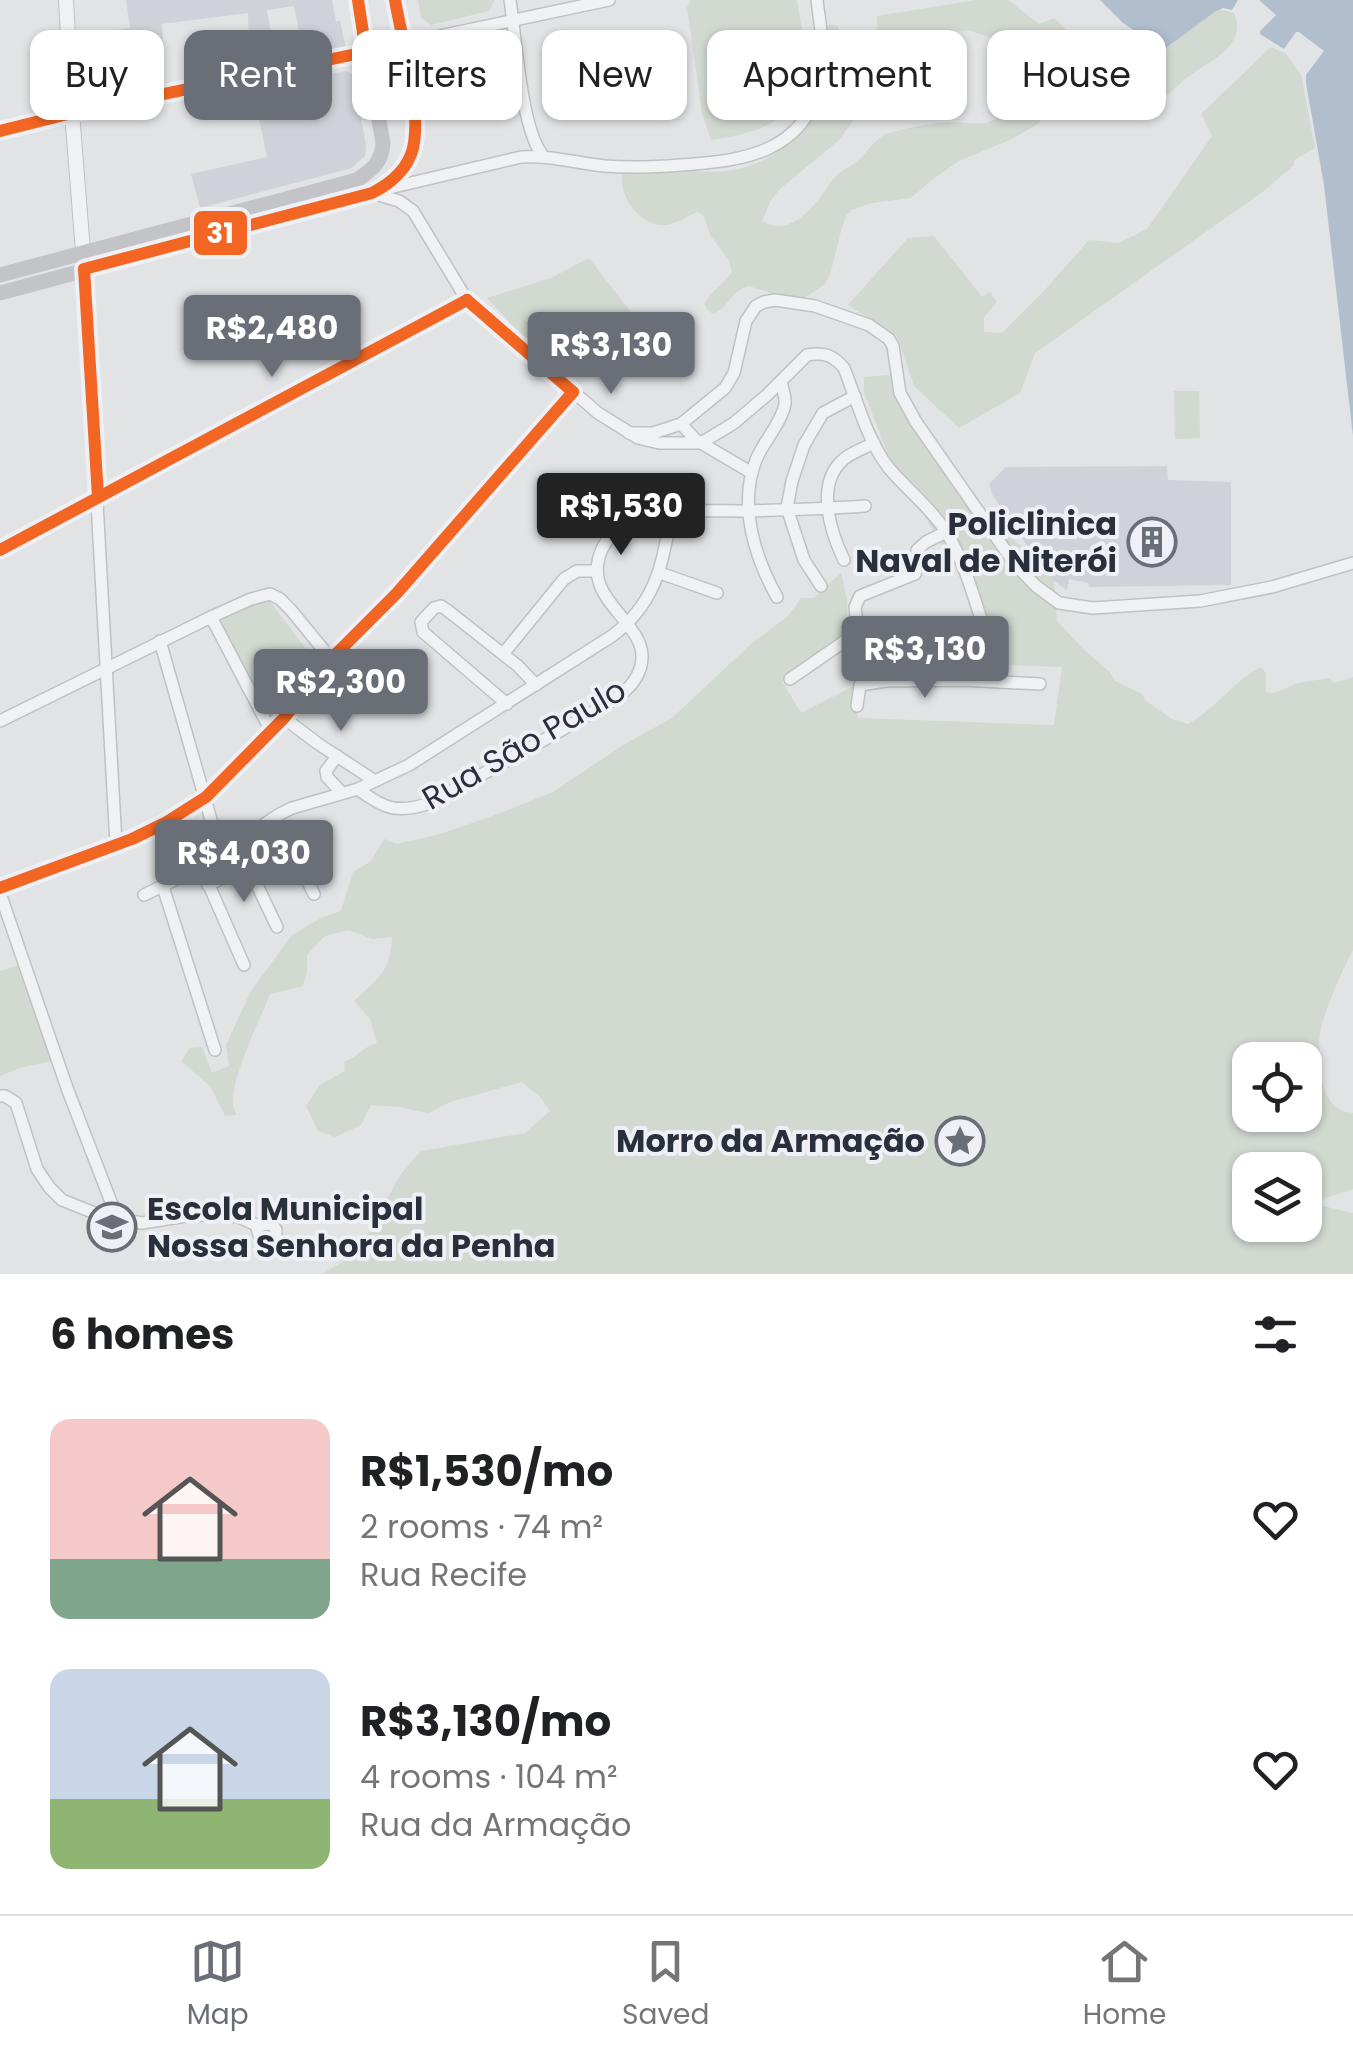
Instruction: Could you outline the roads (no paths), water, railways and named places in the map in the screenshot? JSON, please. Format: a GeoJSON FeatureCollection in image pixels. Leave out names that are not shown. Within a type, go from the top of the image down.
{"type":"FeatureCollection","features":[{"type":"Feature","properties":{"kind":"main road"},"geometry":{"type":"LineString","coordinates":[[358,0],[363,30]]}},
{"type":"Feature","properties":{"kind":"main road"},"geometry":{"type":"LineString","coordinates":[[395,0],[400,30]]}},
{"type":"Feature","properties":{"kind":"main road"},"geometry":{"type":"LineString","coordinates":[[0,292],[84,261],[356,180],[376,165],[382,154],[379,120]]}},
{"type":"Feature","properties":{"kind":"main road"},"geometry":{"type":"LineString","coordinates":[[0,275],[84,261],[374,192],[402,169],[411,153],[414,120]]}},
{"type":"Feature","properties":{"kind":"street"},"geometry":{"type":"LineString","coordinates":[[66,0],[68,30]]}},
{"type":"Feature","properties":{"kind":"street"},"geometry":{"type":"LineString","coordinates":[[510,0],[527,118],[532,140],[543,156]]}},
{"type":"Feature","properties":{"kind":"street"},"geometry":{"type":"LineString","coordinates":[[467,30],[609,0]]}},
{"type":"Feature","properties":{"kind":"street"},"geometry":{"type":"LineString","coordinates":[[374,192],[506,159],[543,156],[608,166],[664,166],[735,160],[762,152],[782,142],[806,118],[820,85],[823,60],[817,0]]}},
{"type":"Feature","properties":{"kind":"street"},"geometry":{"type":"LineString","coordinates":[[164,95],[352,55]]}},
{"type":"Feature","properties":{"kind":"street"},"geometry":{"type":"LineString","coordinates":[[0,132],[48,120]]}},
{"type":"Feature","properties":{"kind":"street"},"geometry":{"type":"LineString","coordinates":[[72,120],[84,261],[116,844]]}},
{"type":"Feature","properties":{"kind":"street"},"geometry":{"type":"LineString","coordinates":[[374,192],[413,211],[467,300],[615,426],[638,438],[684,445],[701,443],[734,424],[807,354],[828,354],[837,360],[888,466],[946,532],[992,652]]}},
{"type":"Feature","properties":{"kind":"street"},"geometry":{"type":"LineString","coordinates":[[0,550],[467,300]]}},
{"type":"Feature","properties":{"kind":"street"},"geometry":{"type":"LineString","coordinates":[[629,433],[653,432],[681,424],[725,388],[734,373],[746,321],[756,306],[775,300],[815,306],[868,325],[889,338],[900,393],[916,422],[1015,564],[1048,598],[1093,608],[1200,602],[1272,587],[1353,563]]}},
{"type":"Feature","properties":{"kind":"street"},"geometry":{"type":"LineString","coordinates":[[777,596],[759,562],[750,510],[756,460],[784,405],[780,381]]}},
{"type":"Feature","properties":{"kind":"street"},"geometry":{"type":"LineString","coordinates":[[118,1220],[67,1088],[0,891],[164,823],[206,797],[284,718],[331,660],[397,593],[573,392]]}},
{"type":"Feature","properties":{"kind":"street"},"geometry":{"type":"LineString","coordinates":[[821,586],[804,560],[788,508],[792,481],[804,445],[823,413],[855,396]]}},
{"type":"Feature","properties":{"kind":"street"},"geometry":{"type":"LineString","coordinates":[[681,424],[701,443],[752,473]]}},
{"type":"Feature","properties":{"kind":"street"},"geometry":{"type":"LineString","coordinates":[[844,560],[834,540],[827,509],[829,482],[842,460],[874,443]]}},
{"type":"Feature","properties":{"kind":"street"},"geometry":{"type":"LineString","coordinates":[[144,895],[202,868],[278,814],[358,789],[438,748],[595,649],[628,624],[660,573],[676,494]]}},
{"type":"Feature","properties":{"kind":"street"},"geometry":{"type":"LineString","coordinates":[[628,624],[598,584],[596,571],[605,543],[617,527],[630,519],[671,513],[865,506]]}},
{"type":"Feature","properties":{"kind":"street"},"geometry":{"type":"LineString","coordinates":[[886,681],[858,632],[855,607],[860,596],[915,574],[917,550],[946,532]]}},
{"type":"Feature","properties":{"kind":"street"},"geometry":{"type":"LineString","coordinates":[[503,654],[564,579],[577,571],[596,571]]}},
{"type":"Feature","properties":{"kind":"street"},"geometry":{"type":"LineString","coordinates":[[660,573],[716,593]]}},
{"type":"Feature","properties":{"kind":"street"},"geometry":{"type":"LineString","coordinates":[[0,722],[211,617],[270,594],[291,610],[331,660]]}},
{"type":"Feature","properties":{"kind":"street"},"geometry":{"type":"LineString","coordinates":[[507,704],[423,632],[421,622],[434,608],[442,606],[536,685]]}},
{"type":"Feature","properties":{"kind":"street"},"geometry":{"type":"LineString","coordinates":[[211,617],[271,731]]}},
{"type":"Feature","properties":{"kind":"street","name":"Rua São Paulo"},"geometry":{"type":"LineString","coordinates":[[358,789],[382,805],[411,810],[539,743],[622,693],[636,679],[644,655],[642,643],[628,624]]}},
{"type":"Feature","properties":{"kind":"street"},"geometry":{"type":"LineString","coordinates":[[790,679],[858,632]]}},
{"type":"Feature","properties":{"kind":"street"},"geometry":{"type":"LineString","coordinates":[[160,642],[222,854]]}},
{"type":"Feature","properties":{"kind":"street"},"geometry":{"type":"LineString","coordinates":[[857,706],[860,684],[962,680],[1040,684]]}},
{"type":"Feature","properties":{"kind":"street"},"geometry":{"type":"LineString","coordinates":[[284,718],[375,781]]}},
{"type":"Feature","properties":{"kind":"street"},"geometry":{"type":"LineString","coordinates":[[337,756],[326,771],[342,793]]}},
{"type":"Feature","properties":{"kind":"street"},"geometry":{"type":"LineString","coordinates":[[208,886],[281,848],[290,848],[314,894]]}},
{"type":"Feature","properties":{"kind":"street"},"geometry":{"type":"LineString","coordinates":[[248,866],[277,926]]}},
{"type":"Feature","properties":{"kind":"street"},"geometry":{"type":"LineString","coordinates":[[202,868],[244,965]]}},
{"type":"Feature","properties":{"kind":"street"},"geometry":{"type":"LineString","coordinates":[[163,887],[215,1050]]}},
{"type":"Feature","properties":{"kind":"street"},"geometry":{"type":"LineString","coordinates":[[0,1096],[16,1103],[37,1169],[62,1200],[118,1220],[142,1223],[220,1214],[252,1223]]}},
{"type":"Feature","properties":{"kind":"water"},"geometry":{"type":"Polygon","coordinates":[[[1100,0],[1238,0],[1232,10],[1216,11],[1166,48],[1166,30],[1133,30],[1100,0]]]}},
{"type":"Feature","properties":{"kind":"water"},"geometry":{"type":"Polygon","coordinates":[[[1259,0],[1353,0],[1353,436],[1324,185],[1306,83],[1306,75],[1324,51],[1299,32],[1284,49],[1260,34],[1276,15],[1259,0]]]}},
{"type":"Feature","properties":{"kind":"place","name":"Policlinica Naval de Niterói"},"geometry":{"type":"Point","coordinates":[1152,542]}},
{"type":"Feature","properties":{"kind":"place","name":"Morro da Armação"},"geometry":{"type":"Point","coordinates":[960,1141]}},
{"type":"Feature","properties":{"kind":"place","name":"Escola Municipal Nossa Senhora da Penha"},"geometry":{"type":"Point","coordinates":[112,1227]}}]}
